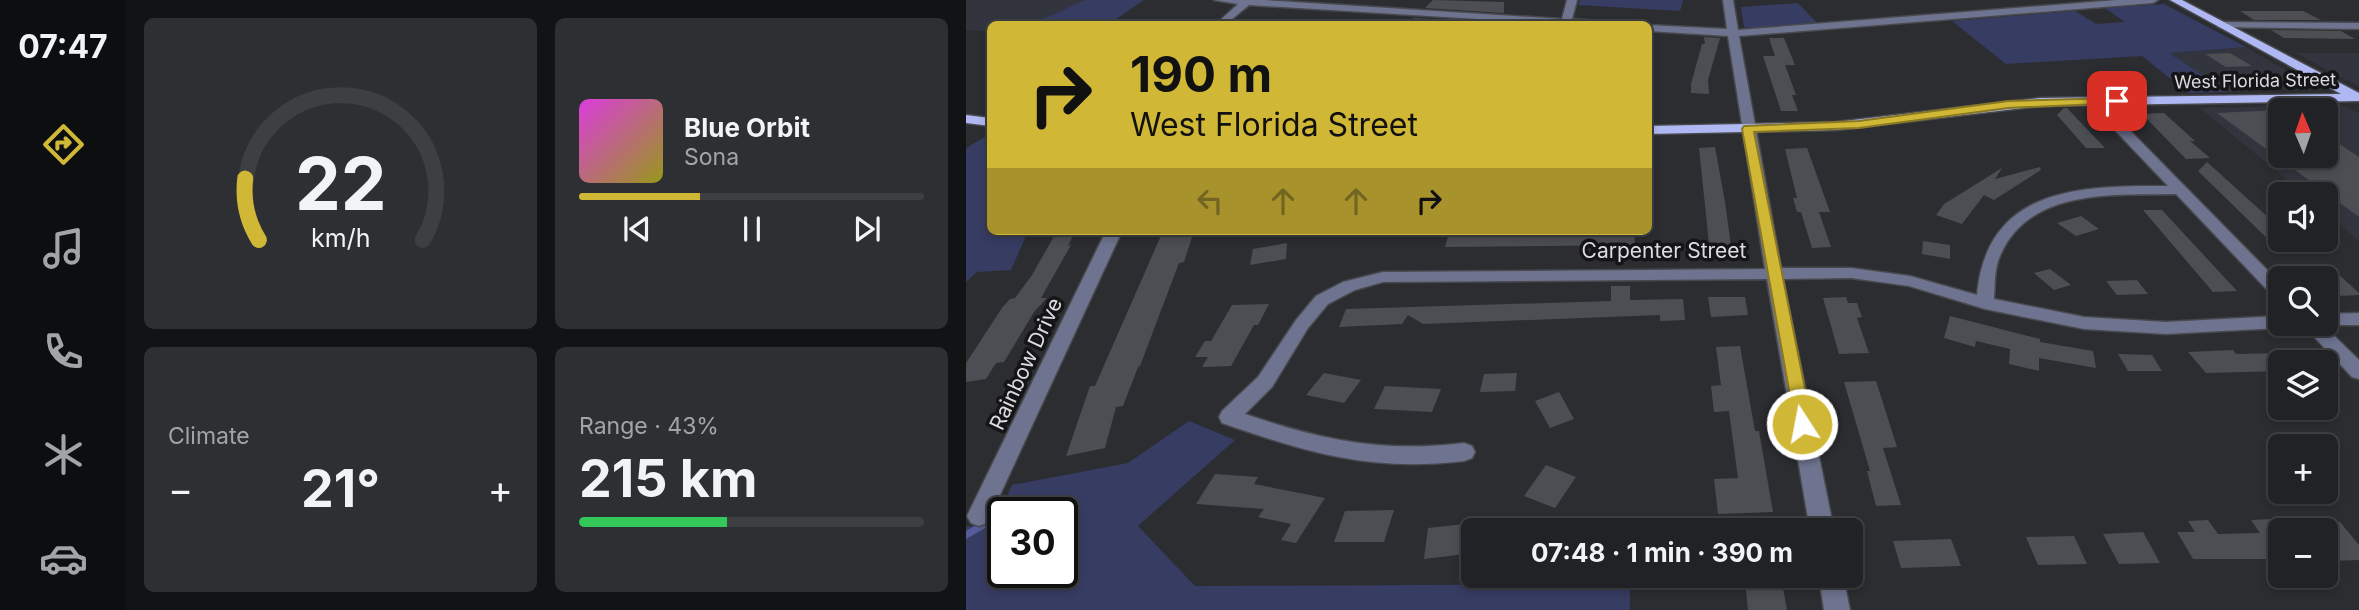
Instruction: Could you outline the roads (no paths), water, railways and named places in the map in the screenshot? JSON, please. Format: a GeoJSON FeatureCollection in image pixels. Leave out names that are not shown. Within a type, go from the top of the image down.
{"type":"FeatureCollection","features":[{"type":"Feature","properties":{"kind":"main road"},"geometry":{"type":"LineString","coordinates":[[2175,0],[2358,98]]}},
{"type":"Feature","properties":{"kind":"main road","name":"West Florida Street"},"geometry":{"type":"LineString","coordinates":[[1652,130],[1859,124],[1994,106],[2094,101],[2358,98]]}},
{"type":"Feature","properties":{"kind":"main road"},"geometry":{"type":"LineString","coordinates":[[966,119],[987,122]]}},
{"type":"Feature","properties":{"kind":"street"},"geometry":{"type":"LineString","coordinates":[[1219,0],[1552,21]]}},
{"type":"Feature","properties":{"kind":"street"},"geometry":{"type":"LineString","coordinates":[[1402,10],[1409,0]]}},
{"type":"Feature","properties":{"kind":"street"},"geometry":{"type":"LineString","coordinates":[[1566,21],[1572,0]]}},
{"type":"Feature","properties":{"kind":"street"},"geometry":{"type":"LineString","coordinates":[[1728,0],[1748,129],[1820,518]]}},
{"type":"Feature","properties":{"kind":"street"},"geometry":{"type":"LineString","coordinates":[[1652,28],[1735,33],[2153,0]]}},
{"type":"Feature","properties":{"kind":"street"},"geometry":{"type":"LineString","coordinates":[[1225,21],[1248,1]]}},
{"type":"Feature","properties":{"kind":"street"},"geometry":{"type":"LineString","coordinates":[[2222,25],[2359,26]]}},
{"type":"Feature","properties":{"kind":"street"},"geometry":{"type":"LineString","coordinates":[[2094,101],[2268,281]]}},
{"type":"Feature","properties":{"kind":"street"},"geometry":{"type":"LineString","coordinates":[[1985,303],[1991,256],[2010,224],[2043,204],[2102,191],[2178,190]]}},
{"type":"Feature","properties":{"kind":"street","name":"Rainbow Drive"},"geometry":{"type":"LineString","coordinates":[[979,516],[1112,235]]}},
{"type":"Feature","properties":{"kind":"street","name":"Carpenter Street"},"geometry":{"type":"LineString","coordinates":[[1464,452],[1409,457],[1347,451],[1279,434],[1229,416],[1265,382],[1302,324],[1322,300],[1349,286],[1383,277],[1851,272],[1910,281],[1985,303],[2084,323],[2166,328],[2268,324]]}},
{"type":"Feature","properties":{"kind":"street"},"geometry":{"type":"LineString","coordinates":[[2338,320],[2359,319]]}},
{"type":"Feature","properties":{"kind":"street"},"geometry":{"type":"LineString","coordinates":[[2323,336],[2359,372]]}},
{"type":"Feature","properties":{"kind":"street"},"geometry":{"type":"LineString","coordinates":[[1833,588],[1838,610]]}},
{"type":"Feature","properties":{"kind":"waterway"},"geometry":{"type":"LineString","coordinates":[[966,535],[987,523]]}}]}
